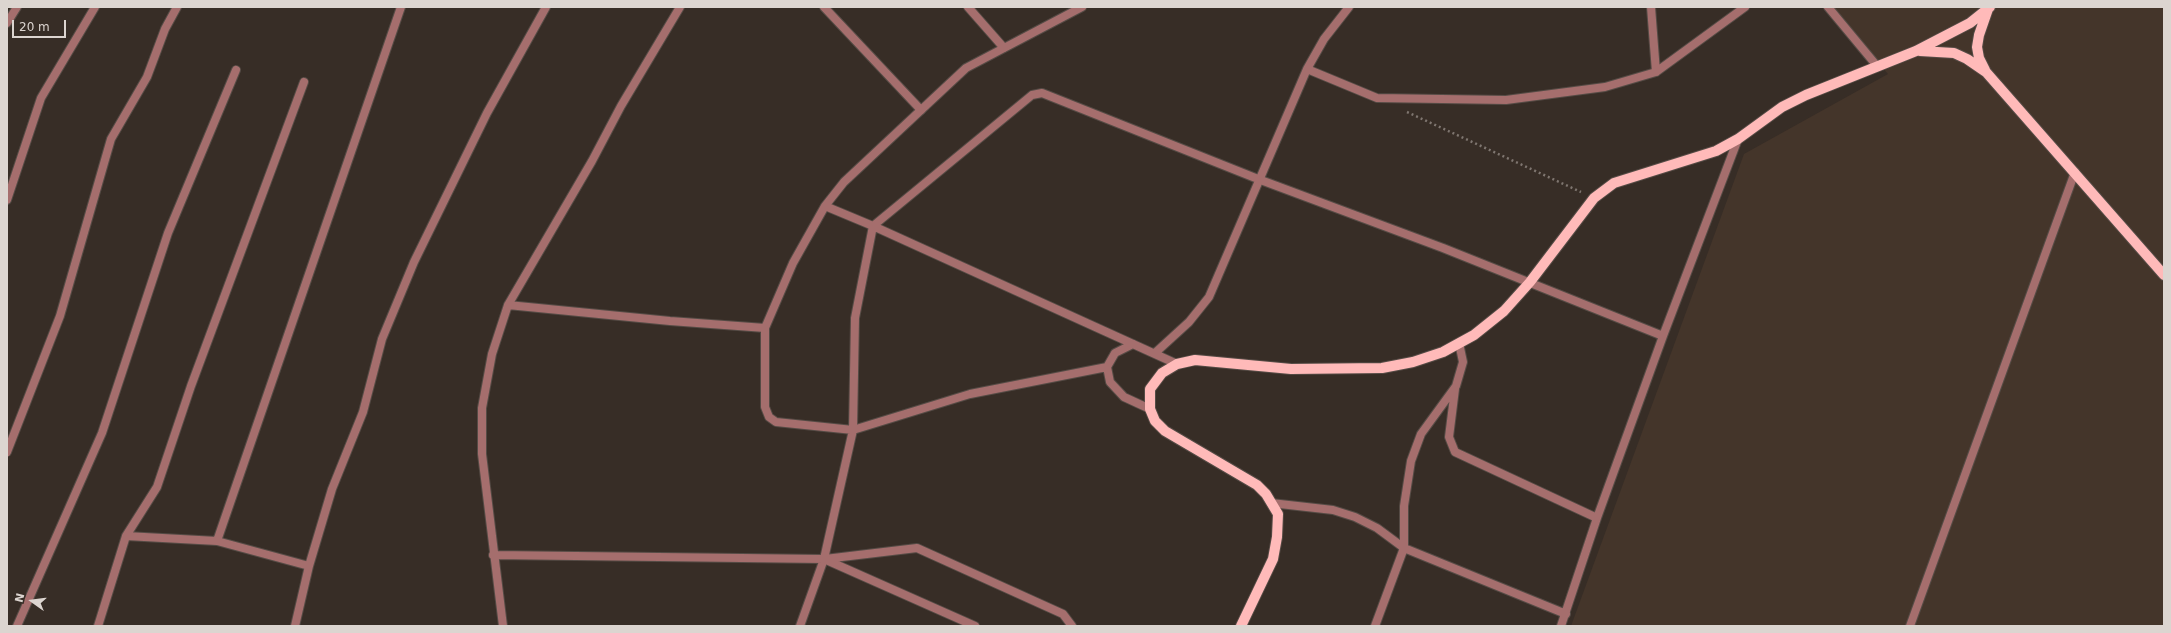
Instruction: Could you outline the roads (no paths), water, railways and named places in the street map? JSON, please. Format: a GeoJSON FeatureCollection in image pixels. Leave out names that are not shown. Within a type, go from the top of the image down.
{"type":"FeatureCollection","features":[{"type":"Feature","properties":{"kind":"main road"},"geometry":{"type":"LineString","coordinates":[[1241,626],[1273,559],[1277,537],[1278,514],[1266,494],[1245,476],[1165,431],[1155,421],[1150,409],[1150,389],[1162,373],[1177,364],[1195,360],[1291,369],[1382,368],[1413,362],[1443,352],[1474,335],[1504,310],[1530,282],[1563,236],[1594,198],[1614,183],[1716,151],[1738,139],[1761,121],[1788,104],[1878,66],[1916,52],[1943,38],[1989,8]]}},
{"type":"Feature","properties":{"kind":"main road"},"geometry":{"type":"LineString","coordinates":[[1986,72],[1979,58],[1977,47],[1979,35],[1989,8]]}},
{"type":"Feature","properties":{"kind":"main road"},"geometry":{"type":"LineString","coordinates":[[1916,52],[1954,53],[1967,59],[1986,72],[2164,275]]}},
{"type":"Feature","properties":{"kind":"street"},"geometry":{"type":"LineString","coordinates":[[7,23],[17,7]]}},
{"type":"Feature","properties":{"kind":"street"},"geometry":{"type":"LineString","coordinates":[[7,200],[41,98],[94,7]]}},
{"type":"Feature","properties":{"kind":"street"},"geometry":{"type":"LineString","coordinates":[[7,452],[60,316],[111,139],[147,77],[165,30],[177,7]]}},
{"type":"Feature","properties":{"kind":"street"},"geometry":{"type":"LineString","coordinates":[[217,541],[401,7]]}},
{"type":"Feature","properties":{"kind":"street"},"geometry":{"type":"LineString","coordinates":[[295,626],[309,566],[332,489],[363,412],[382,339],[414,262],[487,113],[546,7]]}},
{"type":"Feature","properties":{"kind":"street"},"geometry":{"type":"LineString","coordinates":[[503,626],[493,555],[482,454],[482,408],[492,354],[508,305],[592,162],[621,106],[680,7]]}},
{"type":"Feature","properties":{"kind":"street"},"geometry":{"type":"LineString","coordinates":[[824,7],[921,110]]}},
{"type":"Feature","properties":{"kind":"street"},"geometry":{"type":"LineString","coordinates":[[968,7],[1004,48]]}},
{"type":"Feature","properties":{"kind":"street"},"geometry":{"type":"LineString","coordinates":[[1082,7],[966,68],[844,182],[825,206],[793,263],[765,328],[765,407],[769,417],[776,422],[852,430],[970,394],[1107,367]]}},
{"type":"Feature","properties":{"kind":"street"},"geometry":{"type":"LineString","coordinates":[[1155,353],[1189,322],[1209,297],[1258,179],[1307,69],[1324,39],[1349,7]]}},
{"type":"Feature","properties":{"kind":"street"},"geometry":{"type":"LineString","coordinates":[[1651,7],[1656,72]]}},
{"type":"Feature","properties":{"kind":"street"},"geometry":{"type":"LineString","coordinates":[[1307,69],[1377,98],[1506,100],[1605,87],[1656,72],[1745,7]]}},
{"type":"Feature","properties":{"kind":"street"},"geometry":{"type":"LineString","coordinates":[[1828,7],[1878,66]]}},
{"type":"Feature","properties":{"kind":"street"},"geometry":{"type":"LineString","coordinates":[[17,626],[102,433],[168,233],[236,70]]}},
{"type":"Feature","properties":{"kind":"street"},"geometry":{"type":"LineString","coordinates":[[98,626],[126,536],[157,487],[191,386],[304,82]]}},
{"type":"Feature","properties":{"kind":"street"},"geometry":{"type":"LineString","coordinates":[[800,626],[824,559],[852,430],[855,318],[873,226],[1032,95],[1042,93],[1258,179],[1530,282],[1663,336]]}},
{"type":"Feature","properties":{"kind":"street"},"geometry":{"type":"LineString","coordinates":[[1561,626],[1597,518],[1663,336],[1738,139]]}},
{"type":"Feature","properties":{"kind":"street"},"geometry":{"type":"LineString","coordinates":[[1910,626],[2075,172]]}},
{"type":"Feature","properties":{"kind":"street"},"geometry":{"type":"LineString","coordinates":[[825,206],[873,226],[1177,364]]}},
{"type":"Feature","properties":{"kind":"street"},"geometry":{"type":"LineString","coordinates":[[508,305],[670,321],[765,328]]}},
{"type":"Feature","properties":{"kind":"street"},"geometry":{"type":"LineString","coordinates":[[1133,344],[1115,352],[1107,367],[1110,382],[1124,396],[1150,409]]}},
{"type":"Feature","properties":{"kind":"street"},"geometry":{"type":"LineString","coordinates":[[1459,344],[1463,362],[1456,386],[1449,437],[1455,452],[1597,518]]}},
{"type":"Feature","properties":{"kind":"street"},"geometry":{"type":"LineString","coordinates":[[1375,626],[1404,548],[1404,506],[1411,461],[1421,434],[1456,386]]}},
{"type":"Feature","properties":{"kind":"street"},"geometry":{"type":"LineString","coordinates":[[1272,503],[1333,510],[1355,517],[1377,528],[1404,548],[1566,614]]}},
{"type":"Feature","properties":{"kind":"street"},"geometry":{"type":"LineString","coordinates":[[126,536],[217,541],[309,566]]}},
{"type":"Feature","properties":{"kind":"street"},"geometry":{"type":"LineString","coordinates":[[493,555],[824,559],[917,548],[1063,614],[1072,626]]}},
{"type":"Feature","properties":{"kind":"street"},"geometry":{"type":"LineString","coordinates":[[824,559],[975,626]]}}]}
